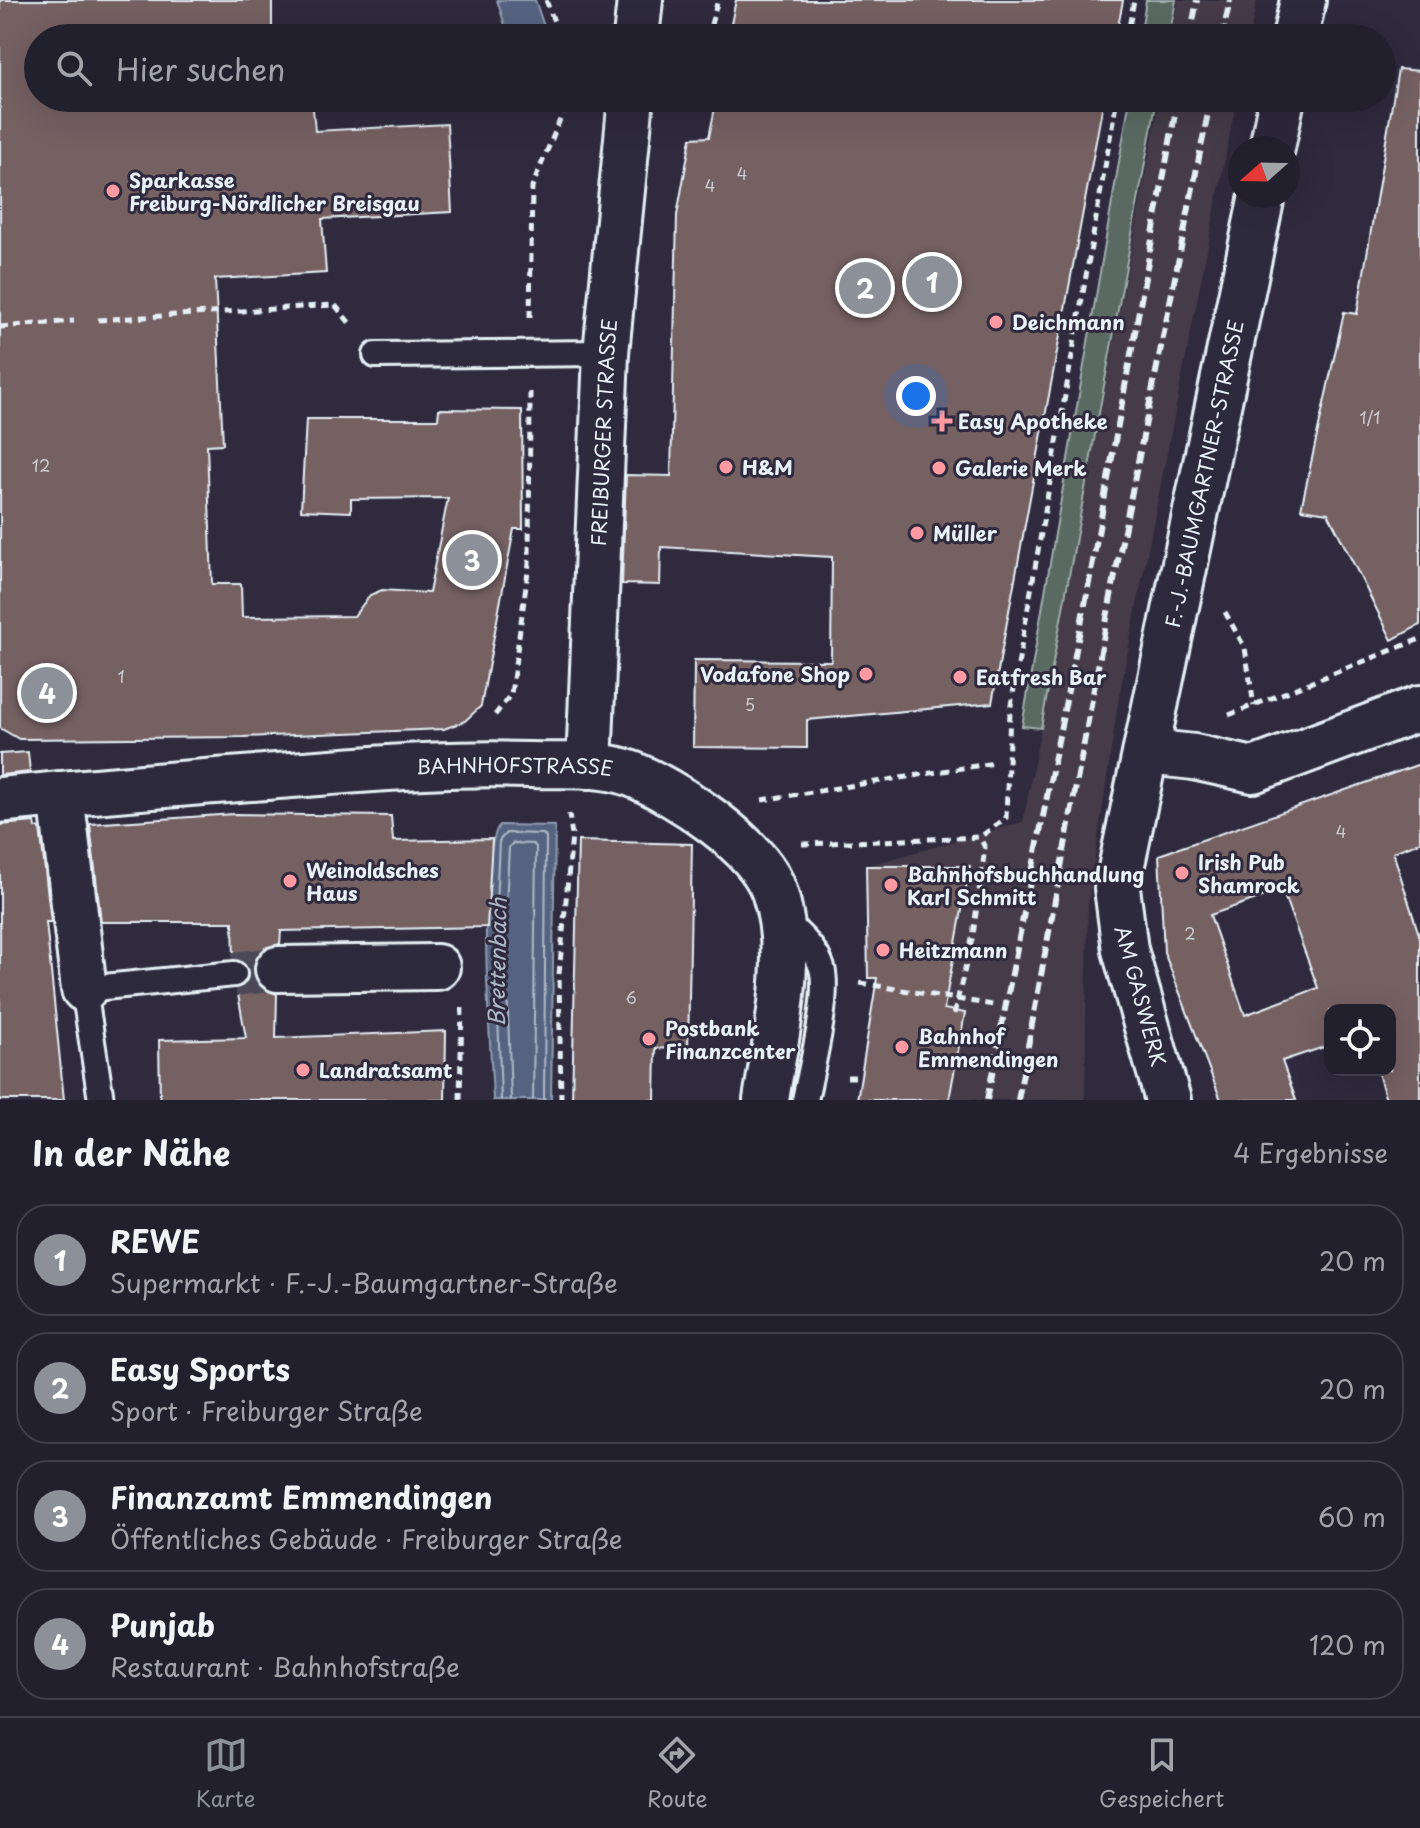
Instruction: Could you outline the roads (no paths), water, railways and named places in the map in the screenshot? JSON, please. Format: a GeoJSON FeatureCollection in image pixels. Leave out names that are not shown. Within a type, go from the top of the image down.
{"type":"FeatureCollection","features":[{"type":"Feature","properties":{"kind":"street"},"geometry":{"type":"LineString","coordinates":[[637,24],[640,0]]}},
{"type":"Feature","properties":{"kind":"street"},"geometry":{"type":"LineString","coordinates":[[1298,24],[1303,0]]}},
{"type":"Feature","properties":{"kind":"street","name":"FREIBURGER STRASSE"},"geometry":{"type":"LineString","coordinates":[[577,766],[606,353],[630,112]]}},
{"type":"Feature","properties":{"kind":"street"},"geometry":{"type":"LineString","coordinates":[[1274,136],[1279,112]]}},
{"type":"Feature","properties":{"kind":"street","name":"F.-J.-BAUMGARTNER-STRASSE"},"geometry":{"type":"LineString","coordinates":[[1147,752],[1260,208]]}},
{"type":"Feature","properties":{"kind":"street"},"geometry":{"type":"LineString","coordinates":[[1147,752],[1194,757],[1253,770],[1420,708]]}},
{"type":"Feature","properties":{"kind":"street","name":"AM GASWERK"},"geometry":{"type":"LineString","coordinates":[[1147,752],[1117,888],[1125,950],[1168,1100]]}},
{"type":"Feature","properties":{"kind":"street","name":"BAHNHOFSTRASSE"},"geometry":{"type":"LineString","coordinates":[[0,800],[457,762],[577,766],[631,774],[697,811],[759,862],[774,889],[781,918],[779,1013],[766,1100]]}},
{"type":"Feature","properties":{"kind":"street"},"geometry":{"type":"LineString","coordinates":[[61,794],[84,989]]}},
{"type":"Feature","properties":{"kind":"street"},"geometry":{"type":"LineString","coordinates":[[278,969],[437,967]]}},
{"type":"Feature","properties":{"kind":"lane"},"geometry":{"type":"LineString","coordinates":[[376,355],[606,353]]}},
{"type":"Feature","properties":{"kind":"lane"},"geometry":{"type":"LineString","coordinates":[[781,918],[803,939],[822,967],[824,990],[805,1100]]}},
{"type":"Feature","properties":{"kind":"lane"},"geometry":{"type":"LineString","coordinates":[[101,1100],[84,989],[234,974]]}},
{"type":"Feature","properties":{"kind":"water"},"geometry":{"type":"Polygon","coordinates":[[[497,0],[535,0],[543,24],[505,24],[497,0]]]}},
{"type":"Feature","properties":{"kind":"water","name":"Brettenbach"},"geometry":{"type":"Polygon","coordinates":[[[499,825],[555,826],[551,1100],[493,1100],[486,915],[492,847],[499,825]]]}},
{"type":"Feature","properties":{"kind":"tunnel"},"geometry":{"type":"LineString","coordinates":[[234,974],[278,969]]}},
{"type":"Feature","properties":{"kind":"railway"},"geometry":{"type":"LineString","coordinates":[[1193,24],[1197,0]]}},
{"type":"Feature","properties":{"kind":"railway"},"geometry":{"type":"LineString","coordinates":[[1225,24],[1230,0]]}},
{"type":"Feature","properties":{"kind":"railway"},"geometry":{"type":"LineString","coordinates":[[987,1100],[1086,599],[1175,112]]}},
{"type":"Feature","properties":{"kind":"railway"},"geometry":{"type":"LineString","coordinates":[[1018,1100],[1112,591],[1208,112]]}},
{"type":"Feature","properties":{"kind":"place","name":"Sparkasse Freiburg-Nördlicher Breisgau"},"geometry":{"type":"Point","coordinates":[113,191]}},
{"type":"Feature","properties":{"kind":"place","name":"REWE"},"geometry":{"type":"Point","coordinates":[932,282]}},
{"type":"Feature","properties":{"kind":"place","name":"Easy Sports"},"geometry":{"type":"Point","coordinates":[865,288]}},
{"type":"Feature","properties":{"kind":"place","name":"Deichmann"},"geometry":{"type":"Point","coordinates":[996,322]}},
{"type":"Feature","properties":{"kind":"place","name":"Easy Apotheke"},"geometry":{"type":"Point","coordinates":[942,421]}},
{"type":"Feature","properties":{"kind":"place","name":"H&M"},"geometry":{"type":"Point","coordinates":[726,467]}},
{"type":"Feature","properties":{"kind":"place","name":"Galerie Merk"},"geometry":{"type":"Point","coordinates":[939,468]}},
{"type":"Feature","properties":{"kind":"place","name":"Müller"},"geometry":{"type":"Point","coordinates":[917,533]}},
{"type":"Feature","properties":{"kind":"place","name":"Finanzamt Emmendingen"},"geometry":{"type":"Point","coordinates":[472,560]}},
{"type":"Feature","properties":{"kind":"place","name":"Vodafone Shop"},"geometry":{"type":"Point","coordinates":[866,674]}},
{"type":"Feature","properties":{"kind":"place","name":"Eatfresh Bar"},"geometry":{"type":"Point","coordinates":[960,677]}},
{"type":"Feature","properties":{"kind":"place","name":"Punjab"},"geometry":{"type":"Point","coordinates":[47,693]}},
{"type":"Feature","properties":{"kind":"place","name":"Irish Pub Shamrock"},"geometry":{"type":"Point","coordinates":[1182,873]}},
{"type":"Feature","properties":{"kind":"place","name":"Weinoldsches Haus"},"geometry":{"type":"Point","coordinates":[290,881]}},
{"type":"Feature","properties":{"kind":"place","name":"Bahnhofsbuchhandlung Karl Schmitt"},"geometry":{"type":"Point","coordinates":[891,885]}},
{"type":"Feature","properties":{"kind":"place","name":"Heitzmann"},"geometry":{"type":"Point","coordinates":[883,950]}},
{"type":"Feature","properties":{"kind":"place","name":"Postbank Finanzcenter"},"geometry":{"type":"Point","coordinates":[649,1039]}},
{"type":"Feature","properties":{"kind":"place","name":"Bahnhof Emmendingen"},"geometry":{"type":"Point","coordinates":[902,1047]}},
{"type":"Feature","properties":{"kind":"place","name":"Landratsamt"},"geometry":{"type":"Point","coordinates":[303,1070]}}]}
